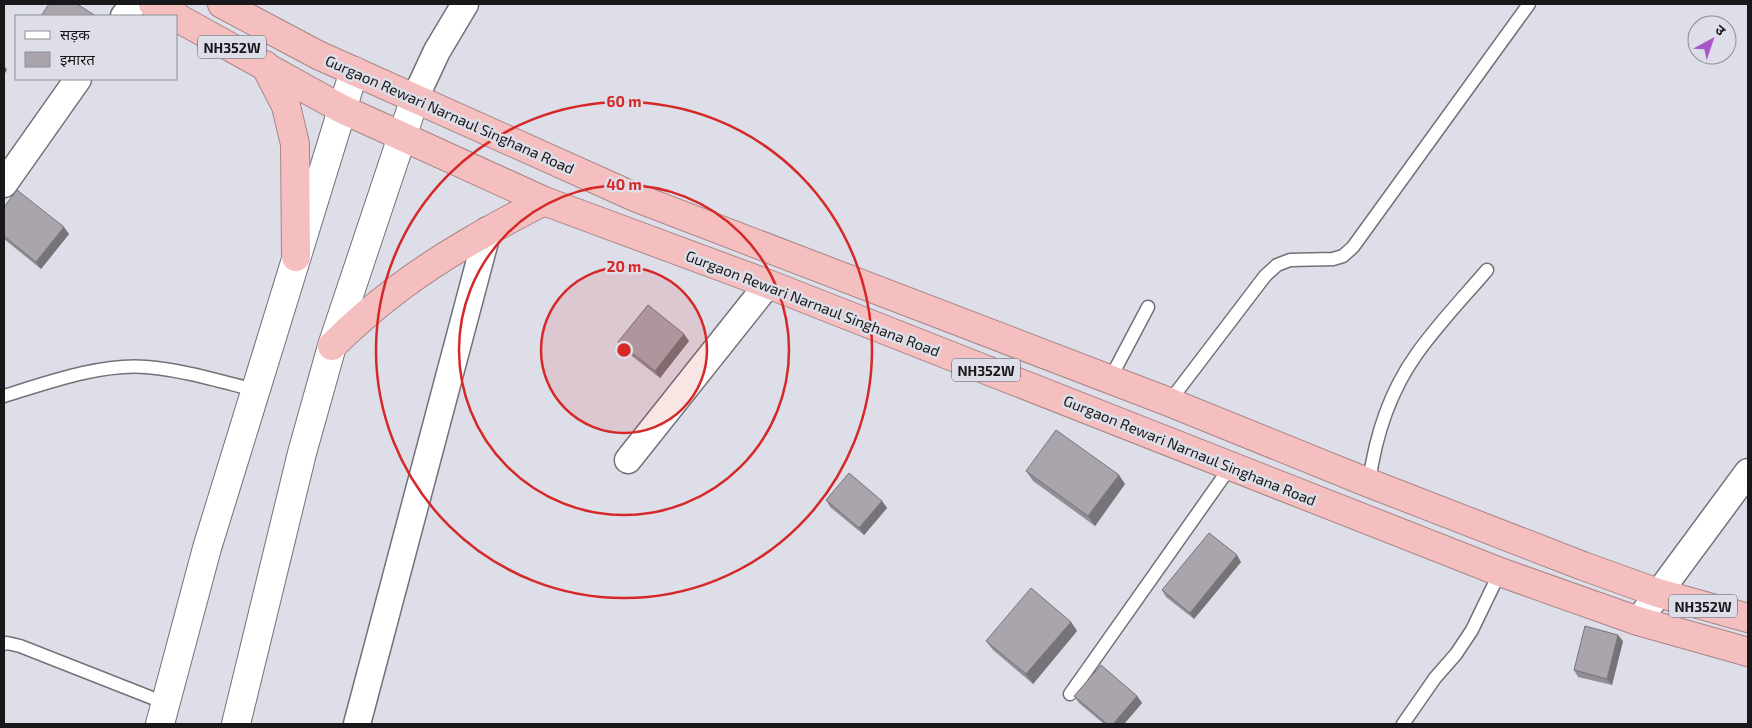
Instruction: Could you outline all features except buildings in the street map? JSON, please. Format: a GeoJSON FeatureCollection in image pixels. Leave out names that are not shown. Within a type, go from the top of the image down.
{"type":"FeatureCollection","features":[{"type":"Feature","properties":{"kind":"highway","name":"Gurgaon Rewari Narnaul Singhana Road"},"geometry":{"type":"LineString","coordinates":[[153,4],[174,15]]}},
{"type":"Feature","properties":{"kind":"highway","name":"Gurgaon Rewari Narnaul Singhana Road"},"geometry":{"type":"LineString","coordinates":[[222,4],[318,55],[638,198],[1169,402],[1369,483],[1658,593],[1748,618]]}},
{"type":"Feature","properties":{"kind":"highway","name":"Gurgaon Rewari Narnaul Singhana Road"},"geometry":{"type":"LineString","coordinates":[[178,17],[342,109],[544,200],[768,284],[1500,572],[1638,621],[1748,652]]}},
{"type":"Feature","properties":{"kind":"highway"},"geometry":{"type":"LineString","coordinates":[[265,65],[286,106],[295,144],[296,257]]}},
{"type":"Feature","properties":{"kind":"highway"},"geometry":{"type":"LineString","coordinates":[[332,346],[364,316],[399,288],[445,256],[544,200]]}},
{"type":"Feature","properties":{"kind":"highway"},"geometry":{"type":"LineString","coordinates":[[1087,409],[1106,378]]}},
{"type":"Feature","properties":{"kind":"street"},"geometry":{"type":"LineString","coordinates":[[125,15],[134,4]]}},
{"type":"Feature","properties":{"kind":"street"},"geometry":{"type":"LineString","coordinates":[[236,724],[302,453],[332,346],[415,98],[437,51],[465,4]]}},
{"type":"Feature","properties":{"kind":"street"},"geometry":{"type":"LineString","coordinates":[[163,714],[207,548],[354,71]]}},
{"type":"Feature","properties":{"kind":"street"},"geometry":{"type":"LineString","coordinates":[[4,184],[77,80]]}},
{"type":"Feature","properties":{"kind":"street"},"geometry":{"type":"LineString","coordinates":[[357,724],[488,230]]}},
{"type":"Feature","properties":{"kind":"street"},"geometry":{"type":"LineString","coordinates":[[628,460],[768,284]]}},
{"type":"Feature","properties":{"kind":"street"},"geometry":{"type":"LineString","coordinates":[[1638,621],[1748,472]]}},
{"type":"Feature","properties":{"kind":"lane"},"geometry":{"type":"LineString","coordinates":[[1169,402],[1265,276],[1276,265],[1290,260],[1333,259],[1343,256],[1353,247],[1530,4]]}},
{"type":"Feature","properties":{"kind":"lane"},"geometry":{"type":"LineString","coordinates":[[1369,483],[1378,435],[1396,390],[1415,357],[1487,270]]}},
{"type":"Feature","properties":{"kind":"lane"},"geometry":{"type":"LineString","coordinates":[[1106,378],[1148,307]]}},
{"type":"Feature","properties":{"kind":"lane"},"geometry":{"type":"LineString","coordinates":[[4,396],[55,381],[111,368],[144,366],[175,370],[255,390]]}},
{"type":"Feature","properties":{"kind":"lane"},"geometry":{"type":"LineString","coordinates":[[1070,694],[1231,466]]}},
{"type":"Feature","properties":{"kind":"lane"},"geometry":{"type":"LineString","coordinates":[[1403,724],[1472,630],[1500,572]]}},
{"type":"Feature","properties":{"kind":"lane"},"geometry":{"type":"LineString","coordinates":[[4,644],[20,646],[163,714]]}}]}
